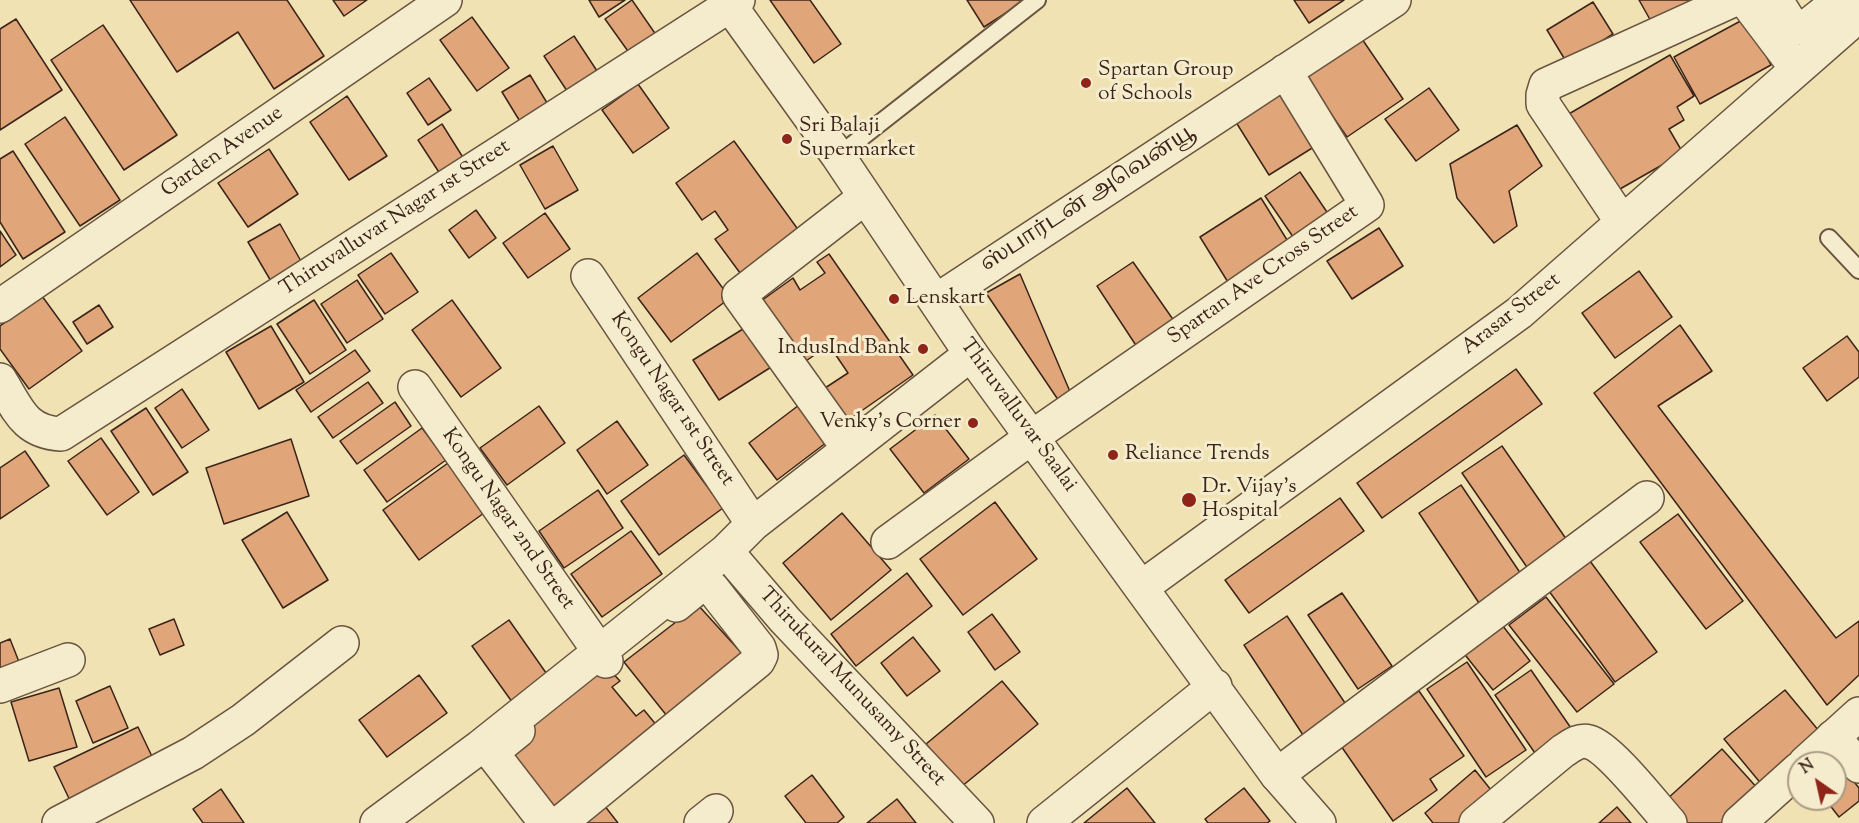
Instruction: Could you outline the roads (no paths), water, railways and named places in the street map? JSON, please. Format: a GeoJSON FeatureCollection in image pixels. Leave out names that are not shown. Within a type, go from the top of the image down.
{"type":"FeatureCollection","features":[{"type":"Feature","properties":{"kind":"street","name":"Garden Avenue"},"geometry":{"type":"LineString","coordinates":[[0,306],[445,0]]}},
{"type":"Feature","properties":{"kind":"street","name":"ஸ்பார்டன் அவென்யூ"},"geometry":{"type":"LineString","coordinates":[[936,301],[1394,0]]}},
{"type":"Feature","properties":{"kind":"street"},"geometry":{"type":"LineString","coordinates":[[1622,222],[1544,104],[1543,94],[1546,86],[1733,0]]}},
{"type":"Feature","properties":{"kind":"street"},"geometry":{"type":"LineString","coordinates":[[1745,0],[1797,69]]}},
{"type":"Feature","properties":{"kind":"street"},"geometry":{"type":"LineString","coordinates":[[1776,0],[1789,21],[1798,28],[1810,24],[1840,0]]}},
{"type":"Feature","properties":{"kind":"street","name":"Thiruvalluvar Saalai"},"geometry":{"type":"LineString","coordinates":[[731,2],[971,354],[1215,686],[1277,775],[1319,823]]}},
{"type":"Feature","properties":{"kind":"street","name":"Thiruvalluvar Nagar 1st Street"},"geometry":{"type":"LineString","coordinates":[[0,380],[27,424],[48,433],[61,434],[731,2]]}},
{"type":"Feature","properties":{"kind":"street","name":"Arasar Street"},"geometry":{"type":"LineString","coordinates":[[1142,587],[1519,314],[1859,15]]}},
{"type":"Feature","properties":{"kind":"street","name":"Spartan Ave Cross Street"},"geometry":{"type":"LineString","coordinates":[[1032,437],[1367,205],[1285,71]]}},
{"type":"Feature","properties":{"kind":"street"},"geometry":{"type":"LineString","coordinates":[[849,449],[739,295],[864,198]]}},
{"type":"Feature","properties":{"kind":"street","name":"Kongu Nagar 1st Street"},"geometry":{"type":"LineString","coordinates":[[588,276],[753,524]]}},
{"type":"Feature","properties":{"kind":"street"},"geometry":{"type":"LineString","coordinates":[[546,823],[494,753],[726,551],[753,524],[971,354]]}},
{"type":"Feature","properties":{"kind":"street","name":"Kongu Nagar 2nd Street"},"geometry":{"type":"LineString","coordinates":[[415,387],[603,657]]}},
{"type":"Feature","properties":{"kind":"street"},"geometry":{"type":"LineString","coordinates":[[888,542],[1032,437]]}},
{"type":"Feature","properties":{"kind":"street"},"geometry":{"type":"LineString","coordinates":[[1277,775],[1647,498]]}},
{"type":"Feature","properties":{"kind":"street","name":"Thirukural Munusamy Street"},"geometry":{"type":"LineString","coordinates":[[726,551],[769,601],[977,823]]}},
{"type":"Feature","properties":{"kind":"street"},"geometry":{"type":"LineString","coordinates":[[377,823],[698,587],[705,585],[712,588],[759,648],[761,656],[758,661],[560,823]]}},
{"type":"Feature","properties":{"kind":"street"},"geometry":{"type":"LineString","coordinates":[[740,624],[769,601]]}},
{"type":"Feature","properties":{"kind":"street"},"geometry":{"type":"LineString","coordinates":[[59,823],[193,753],[243,720],[342,643]]}},
{"type":"Feature","properties":{"kind":"street"},"geometry":{"type":"LineString","coordinates":[[0,686],[68,660]]}},
{"type":"Feature","properties":{"kind":"street"},"geometry":{"type":"LineString","coordinates":[[1044,823],[1215,686]]}},
{"type":"Feature","properties":{"kind":"street"},"geometry":{"type":"LineString","coordinates":[[1818,751],[1859,714]]}},
{"type":"Feature","properties":{"kind":"street"},"geometry":{"type":"LineString","coordinates":[[1833,737],[1859,766]]}},
{"type":"Feature","properties":{"kind":"street"},"geometry":{"type":"LineString","coordinates":[[1476,823],[1563,751],[1576,743],[1588,741],[1603,749],[1670,823]]}},
{"type":"Feature","properties":{"kind":"street"},"geometry":{"type":"LineString","coordinates":[[1739,823],[1787,780]]}},
{"type":"Feature","properties":{"kind":"lane"},"geometry":{"type":"LineString","coordinates":[[838,156],[1037,0]]}},
{"type":"Feature","properties":{"kind":"lane"},"geometry":{"type":"LineString","coordinates":[[1829,238],[1859,270]]}},
{"type":"Feature","properties":{"kind":"place","name":"Spartan Group of Schools"},"geometry":{"type":"Point","coordinates":[1086,83]}},
{"type":"Feature","properties":{"kind":"place","name":"Sri Balaji Supermarket"},"geometry":{"type":"Point","coordinates":[787,139]}},
{"type":"Feature","properties":{"kind":"place","name":"Lenskart"},"geometry":{"type":"Point","coordinates":[894,299]}},
{"type":"Feature","properties":{"kind":"place","name":"IndusInd Bank"},"geometry":{"type":"Point","coordinates":[923,349]}},
{"type":"Feature","properties":{"kind":"place","name":"Venky's Corner"},"geometry":{"type":"Point","coordinates":[973,423]}},
{"type":"Feature","properties":{"kind":"place","name":"Reliance Trends"},"geometry":{"type":"Point","coordinates":[1113,455]}},
{"type":"Feature","properties":{"kind":"place","name":"Dr. Vijay's Hospital"},"geometry":{"type":"Point","coordinates":[1189,500]}}]}
